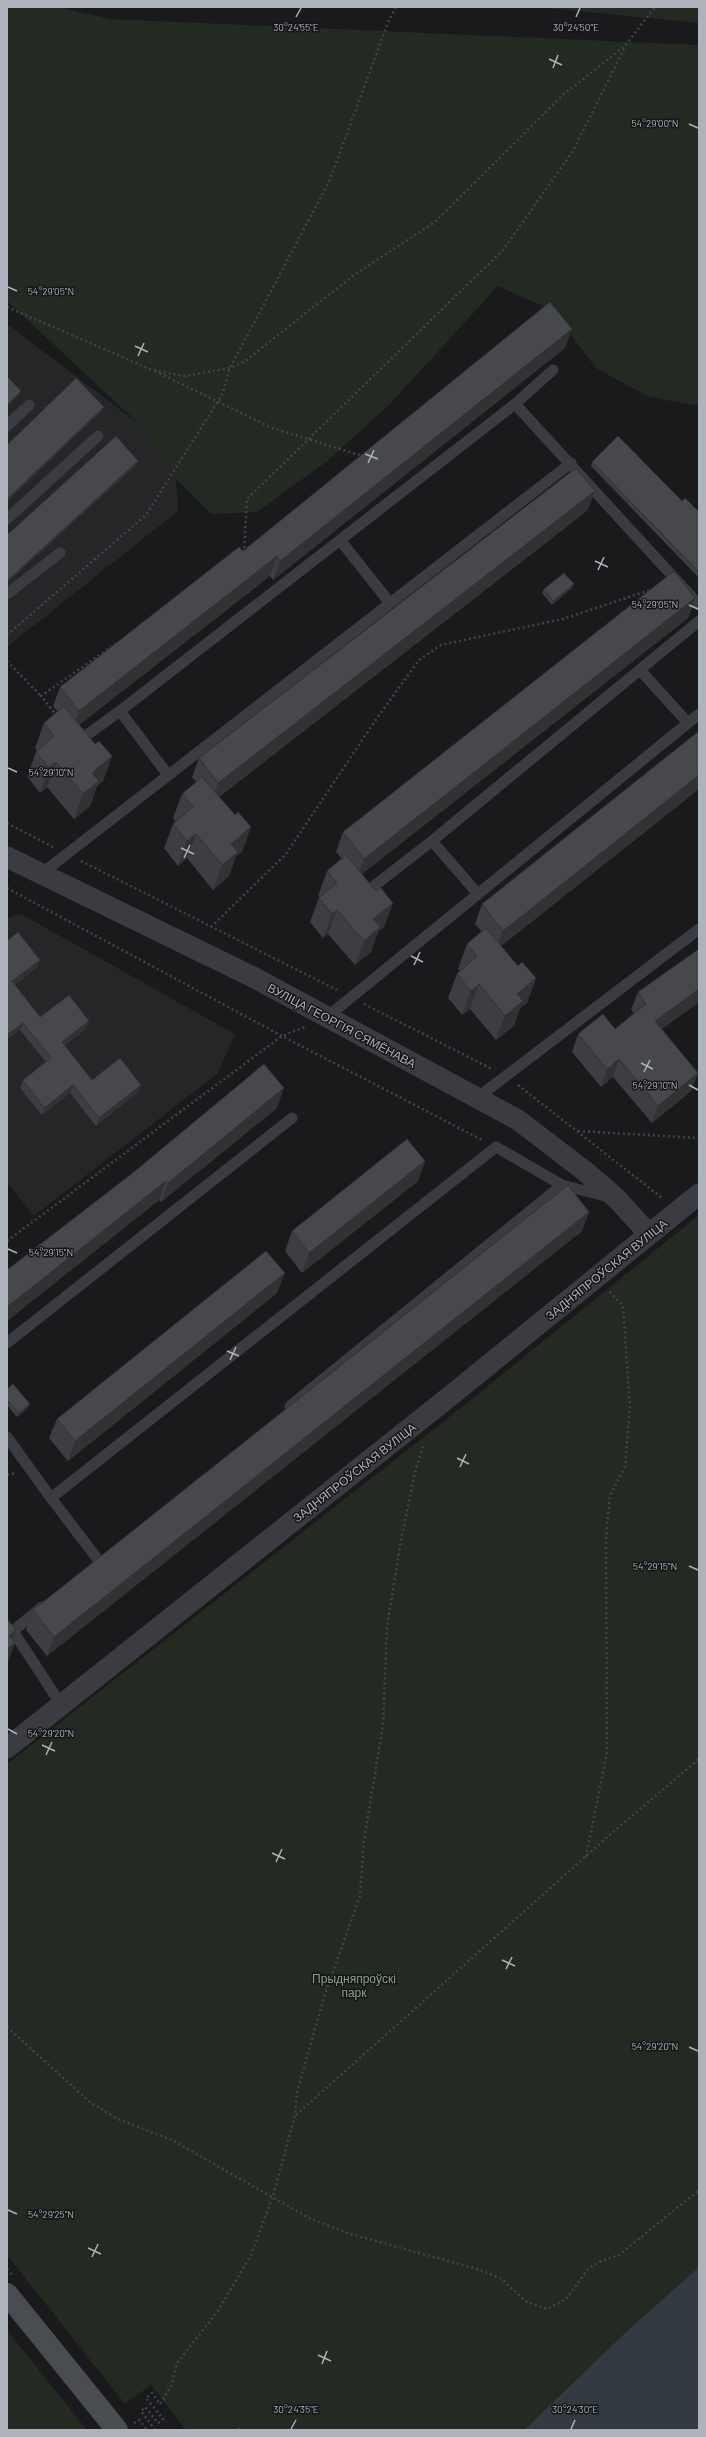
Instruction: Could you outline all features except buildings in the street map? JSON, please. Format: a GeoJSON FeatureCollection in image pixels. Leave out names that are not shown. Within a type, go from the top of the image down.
{"type":"FeatureCollection","features":[{"type":"Feature","properties":{"kind":"main road"},"geometry":{"type":"LineString","coordinates":[[7,2294],[127,2428]]}},
{"type":"Feature","properties":{"kind":"street","name":"ВУЛІЦА ГЕОРГІЯ СЯМЁНАВА"},"geometry":{"type":"LineString","coordinates":[[7,857],[255,978],[518,1120],[616,1198],[649,1234]]}},
{"type":"Feature","properties":{"kind":"street","name":"ЗАДНЯПРОЎСКАЯ ВУЛІЦА"},"geometry":{"type":"LineString","coordinates":[[7,1748],[62,1706],[699,1194]]}},
{"type":"Feature","properties":{"kind":"lane"},"geometry":{"type":"LineString","coordinates":[[84,736],[120,711],[515,404],[553,370]]}},
{"type":"Feature","properties":{"kind":"lane"},"geometry":{"type":"LineString","coordinates":[[515,404],[571,463],[699,605]]}},
{"type":"Feature","properties":{"kind":"lane"},"geometry":{"type":"LineString","coordinates":[[7,426],[29,405]]}},
{"type":"Feature","properties":{"kind":"lane"},"geometry":{"type":"LineString","coordinates":[[7,518],[98,436]]}},
{"type":"Feature","properties":{"kind":"lane"},"geometry":{"type":"LineString","coordinates":[[41,874],[571,463]]}},
{"type":"Feature","properties":{"kind":"lane"},"geometry":{"type":"LineString","coordinates":[[340,540],[390,603]]}},
{"type":"Feature","properties":{"kind":"lane"},"geometry":{"type":"LineString","coordinates":[[7,594],[60,553]]}},
{"type":"Feature","properties":{"kind":"lane"},"geometry":{"type":"LineString","coordinates":[[374,886],[432,841],[699,621]]}},
{"type":"Feature","properties":{"kind":"lane"},"geometry":{"type":"LineString","coordinates":[[640,670],[688,723]]}},
{"type":"Feature","properties":{"kind":"lane"},"geometry":{"type":"LineString","coordinates":[[120,711],[168,775]]}},
{"type":"Feature","properties":{"kind":"lane"},"geometry":{"type":"LineString","coordinates":[[327,1017],[699,714]]}},
{"type":"Feature","properties":{"kind":"lane"},"geometry":{"type":"LineString","coordinates":[[432,841],[478,894]]}},
{"type":"Feature","properties":{"kind":"lane"},"geometry":{"type":"LineString","coordinates":[[477,1098],[699,929]]}},
{"type":"Feature","properties":{"kind":"lane"},"geometry":{"type":"LineString","coordinates":[[7,1343],[292,1118]]}},
{"type":"Feature","properties":{"kind":"lane"},"geometry":{"type":"LineString","coordinates":[[52,1498],[496,1147],[562,1185],[616,1198]]}},
{"type":"Feature","properties":{"kind":"lane"},"geometry":{"type":"LineString","coordinates":[[278,1416],[562,1185]]}},
{"type":"Feature","properties":{"kind":"lane"},"geometry":{"type":"LineString","coordinates":[[7,1437],[99,1561]]}},
{"type":"Feature","properties":{"kind":"lane"},"geometry":{"type":"LineString","coordinates":[[50,1601],[10,1630],[62,1706]]}},
{"type":"Feature","properties":{"kind":"path"},"geometry":{"type":"LineString","coordinates":[[7,636],[146,515],[223,393],[230,368],[329,182],[389,20],[396,7]]}},
{"type":"Feature","properties":{"kind":"path"},"geometry":{"type":"LineString","coordinates":[[248,558],[244,552],[247,499],[503,250],[574,151],[625,46],[654,7]]}},
{"type":"Feature","properties":{"kind":"path"},"geometry":{"type":"LineString","coordinates":[[152,370],[184,376],[230,368],[244,362],[354,275],[435,222],[564,94],[625,46]]}},
{"type":"Feature","properties":{"kind":"path"},"geometry":{"type":"LineString","coordinates":[[7,307],[152,370],[272,428],[370,459]]}},
{"type":"Feature","properties":{"kind":"path"},"geometry":{"type":"LineString","coordinates":[[237,557],[244,552]]}},
{"type":"Feature","properties":{"kind":"path"},"geometry":{"type":"LineString","coordinates":[[211,927],[286,854],[375,721],[419,660],[441,645],[563,619],[677,581]]}},
{"type":"Feature","properties":{"kind":"path"},"geometry":{"type":"LineString","coordinates":[[41,696],[124,638]]}},
{"type":"Feature","properties":{"kind":"path"},"geometry":{"type":"LineString","coordinates":[[7,661],[41,696],[59,720]]}},
{"type":"Feature","properties":{"kind":"path"},"geometry":{"type":"LineString","coordinates":[[7,888],[282,1036],[496,1147]]}},
{"type":"Feature","properties":{"kind":"path"},"geometry":{"type":"LineString","coordinates":[[7,1240],[282,1036],[327,1017]]}},
{"type":"Feature","properties":{"kind":"path"},"geometry":{"type":"LineString","coordinates":[[577,1131],[699,1138]]}},
{"type":"Feature","properties":{"kind":"path"},"geometry":{"type":"LineString","coordinates":[[586,1857],[607,1752],[606,1537],[610,1495],[625,1467],[630,1406],[623,1306],[596,1277]]}},
{"type":"Feature","properties":{"kind":"path"},"geometry":{"type":"LineString","coordinates":[[155,2430],[141,2411],[145,2407],[158,2423],[163,2419],[146,2398],[152,2393],[160,2404],[171,2386],[177,2363],[218,2312],[251,2255],[273,2196],[295,2115],[297,2092],[324,1997],[360,1896],[364,1840],[383,1725],[387,1626],[415,1472],[425,1440]]}},
{"type":"Feature","properties":{"kind":"path"},"geometry":{"type":"LineString","coordinates":[[295,2115],[699,1759]]}},
{"type":"Feature","properties":{"kind":"path"},"geometry":{"type":"LineString","coordinates":[[7,2027],[91,2103],[120,2120],[172,2140],[273,2196],[309,2218],[347,2233],[477,2268],[500,2278],[527,2302],[547,2309],[566,2298],[588,2269],[599,2262],[619,2255],[699,2190]]}},
{"type":"Feature","properties":{"kind":"path"},"geometry":{"type":"LineString","coordinates":[[127,2428],[139,2420],[147,2430]]}},
{"type":"Feature","properties":{"kind":"shaded area"},"geometry":{"type":"Polygon","coordinates":[[[7,324],[139,424],[176,479],[178,511],[7,647],[7,324]]]}},
{"type":"Feature","properties":{"kind":"shaded area"},"geometry":{"type":"Polygon","coordinates":[[[21,914],[235,1034],[218,1073],[34,1216],[7,1183],[7,918],[21,914]]]}},
{"type":"Feature","properties":{"kind":"shaded area"},"geometry":{"type":"Polygon","coordinates":[[[699,2267],[699,2430],[524,2430],[626,2332],[699,2267]]]}},
{"type":"Feature","properties":{"kind":"green space"},"geometry":{"type":"Polygon","coordinates":[[[7,7],[57,7],[111,19],[699,45],[699,406],[649,397],[596,368],[552,310],[498,286],[389,405],[326,462],[257,512],[211,514],[176,479],[139,424],[7,301],[7,7]]]}},
{"type":"Feature","properties":{"kind":"green space"},"geometry":{"type":"Polygon","coordinates":[[[536,7],[699,7],[699,23],[536,7]]]}},
{"type":"Feature","properties":{"kind":"green space","name":"Прыдняпроўскі парк"},"geometry":{"type":"Polygon","coordinates":[[[699,1215],[699,2267],[626,2332],[524,2430],[186,2430],[151,2385],[125,2404],[7,2255],[7,1764],[462,1407],[699,1215]]]}},
{"type":"Feature","properties":{"kind":"green space"},"geometry":{"type":"Polygon","coordinates":[[[7,2330],[87,2430],[7,2430],[7,2330]]]}}]}
